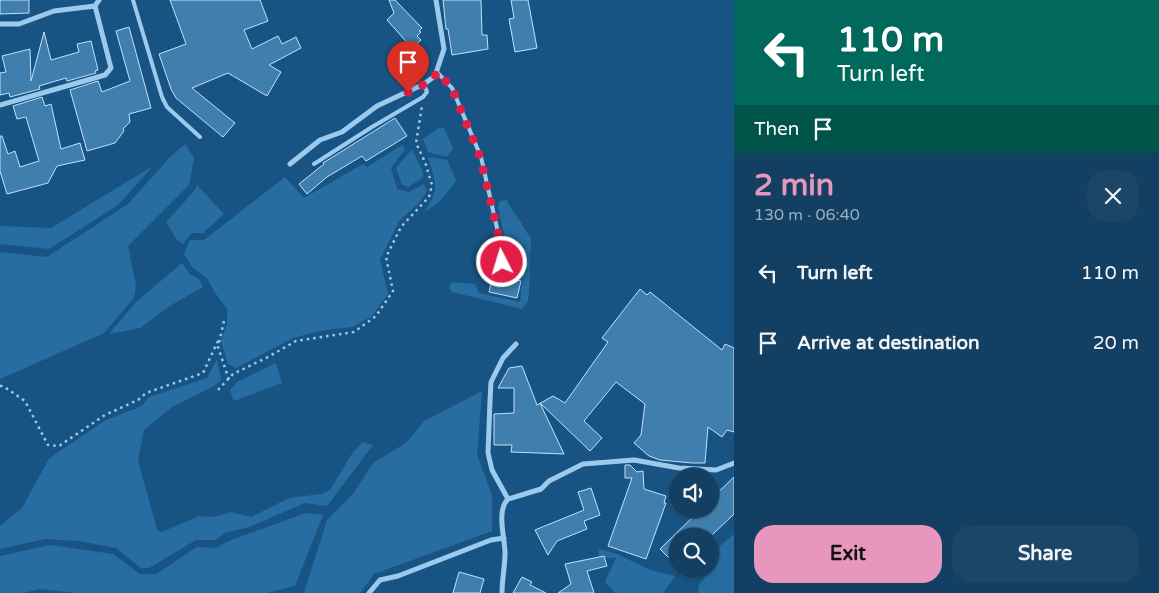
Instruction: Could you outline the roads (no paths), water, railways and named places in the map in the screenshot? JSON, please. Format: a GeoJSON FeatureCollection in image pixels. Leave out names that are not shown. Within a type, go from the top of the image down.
{"type":"FeatureCollection","features":[{"type":"Feature","properties":{"kind":"street"},"geometry":{"type":"LineString","coordinates":[[0,24],[19,24],[54,12],[95,6],[99,0]]}},
{"type":"Feature","properties":{"kind":"street"},"geometry":{"type":"LineString","coordinates":[[290,164],[320,140],[342,132],[377,106],[424,84],[435,76],[444,49],[436,0]]}},
{"type":"Feature","properties":{"kind":"street"},"geometry":{"type":"LineString","coordinates":[[0,105],[105,75],[111,68],[95,6]]}},
{"type":"Feature","properties":{"kind":"street"},"geometry":{"type":"LineString","coordinates":[[508,499],[492,470],[488,452],[490,401],[491,382],[503,358],[516,344]]}},
{"type":"Feature","properties":{"kind":"street"},"geometry":{"type":"LineString","coordinates":[[502,593],[505,552],[502,520],[505,502],[508,499],[541,489],[555,477],[583,464],[634,460],[678,468],[716,470],[734,464]]}},
{"type":"Feature","properties":{"kind":"street"},"geometry":{"type":"LineString","coordinates":[[369,593],[380,580],[398,576],[491,540],[504,538]]}},
{"type":"Feature","properties":{"kind":"lane"},"geometry":{"type":"LineString","coordinates":[[133,0],[162,97],[167,107],[200,137]]}},
{"type":"Feature","properties":{"kind":"lane"},"geometry":{"type":"LineString","coordinates":[[437,72],[452,88],[480,157],[499,237],[502,262]]}},
{"type":"Feature","properties":{"kind":"lane"},"geometry":{"type":"LineString","coordinates":[[314,164],[372,126],[423,97],[427,92],[424,84]]}}]}
